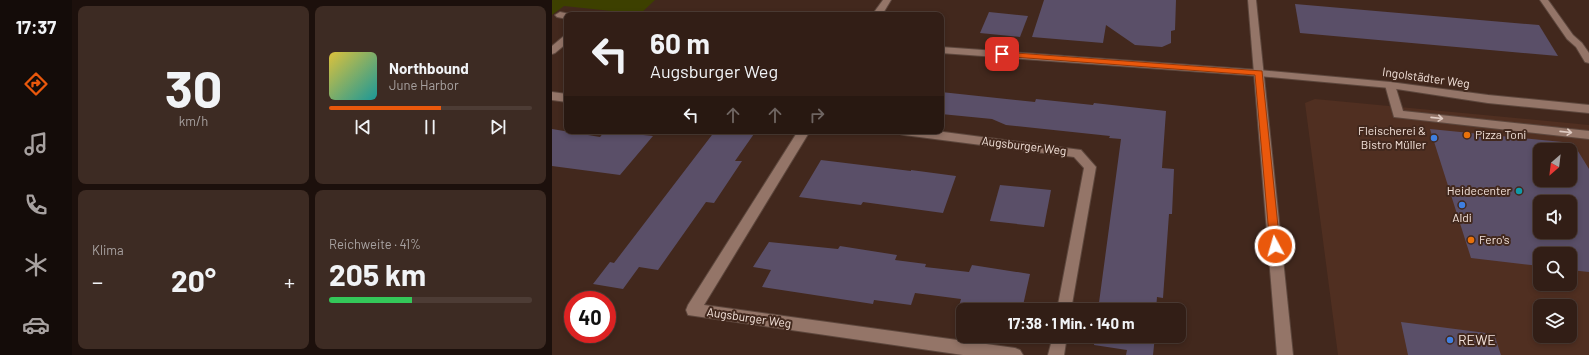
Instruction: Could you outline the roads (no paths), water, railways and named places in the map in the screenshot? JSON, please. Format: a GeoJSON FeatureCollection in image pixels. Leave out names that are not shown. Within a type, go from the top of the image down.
{"type":"FeatureCollection","features":[{"type":"Feature","properties":{"kind":"street"},"geometry":{"type":"LineString","coordinates":[[879,12],[887,0]]}},
{"type":"Feature","properties":{"kind":"street"},"geometry":{"type":"LineString","coordinates":[[1252,0],[1285,355]]}},
{"type":"Feature","properties":{"kind":"street"},"geometry":{"type":"LineString","coordinates":[[1544,0],[1570,36],[1584,45],[1589,60]]}},
{"type":"Feature","properties":{"kind":"street"},"geometry":{"type":"LineString","coordinates":[[552,51],[564,41]]}},
{"type":"Feature","properties":{"kind":"street"},"geometry":{"type":"LineString","coordinates":[[944,50],[1259,72]]}},
{"type":"Feature","properties":{"kind":"street","name":"Ingolstädter Weg"},"geometry":{"type":"LineString","coordinates":[[1259,72],[1390,86],[1488,99],[1589,109]]}},
{"type":"Feature","properties":{"kind":"street"},"geometry":{"type":"LineString","coordinates":[[1390,86],[1398,114],[1589,135]]}},
{"type":"Feature","properties":{"kind":"street"},"geometry":{"type":"LineString","coordinates":[[552,96],[564,98]]}},
{"type":"Feature","properties":{"kind":"street","name":"Augsburger Weg"},"geometry":{"type":"LineString","coordinates":[[802,134],[692,310],[1015,355]]}},
{"type":"Feature","properties":{"kind":"street","name":"Augsburger Weg"},"geometry":{"type":"LineString","coordinates":[[928,134],[1077,153],[1090,167],[1065,303]]}},
{"type":"Feature","properties":{"kind":"street"},"geometry":{"type":"LineString","coordinates":[[1056,355],[1059,343]]}},
{"type":"Feature","properties":{"kind":"place","name":"Pizza Toni"},"geometry":{"type":"Point","coordinates":[1467,135]}},
{"type":"Feature","properties":{"kind":"place","name":"Fleischerei & Bistro Müller"},"geometry":{"type":"Point","coordinates":[1434,138]}},
{"type":"Feature","properties":{"kind":"place","name":"Heidecenter"},"geometry":{"type":"Point","coordinates":[1519,191]}},
{"type":"Feature","properties":{"kind":"place","name":"Aldi"},"geometry":{"type":"Point","coordinates":[1462,205]}},
{"type":"Feature","properties":{"kind":"place","name":"Fero's"},"geometry":{"type":"Point","coordinates":[1471,240]}},
{"type":"Feature","properties":{"kind":"place","name":"REWE"},"geometry":{"type":"Point","coordinates":[1450,340]}}]}
